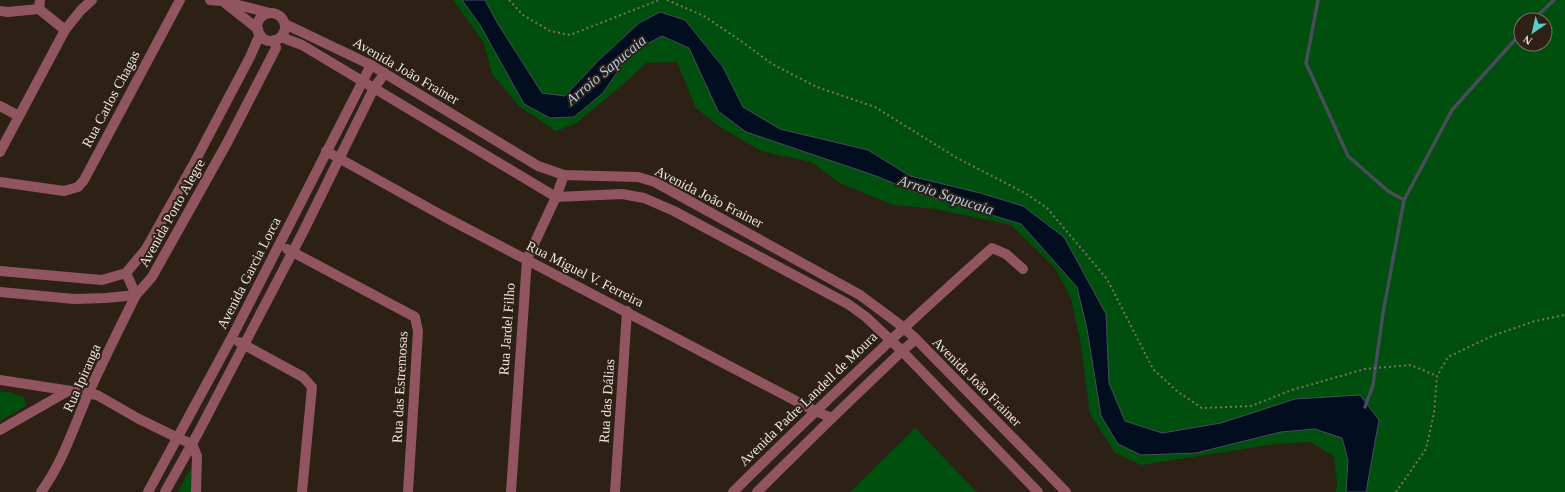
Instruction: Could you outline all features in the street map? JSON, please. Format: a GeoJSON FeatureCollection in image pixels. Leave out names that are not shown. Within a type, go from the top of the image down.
{"type":"FeatureCollection","features":[{"type":"Feature","properties":{"kind":"street"},"geometry":{"type":"LineString","coordinates":[[0,152],[65,30],[81,10],[92,0]]}},
{"type":"Feature","properties":{"kind":"street","name":"Rua Carlos Chagas"},"geometry":{"type":"LineString","coordinates":[[0,182],[64,191],[72,190],[78,187],[84,180],[180,0]]}},
{"type":"Feature","properties":{"kind":"street"},"geometry":{"type":"LineString","coordinates":[[210,0],[222,1],[278,15],[285,24],[285,30],[278,39]]}},
{"type":"Feature","properties":{"kind":"street"},"geometry":{"type":"LineString","coordinates":[[222,1],[259,32],[266,40],[278,39],[302,45],[556,197]]}},
{"type":"Feature","properties":{"kind":"street"},"geometry":{"type":"LineString","coordinates":[[0,11],[8,12],[40,5],[65,30]]}},
{"type":"Feature","properties":{"kind":"street"},"geometry":{"type":"LineString","coordinates":[[259,32],[260,19],[270,13]]}},
{"type":"Feature","properties":{"kind":"street","name":"Avenida João Frainer"},"geometry":{"type":"LineString","coordinates":[[285,24],[371,65],[538,166],[564,175],[638,177],[655,182],[860,295],[903,327],[916,339],[1066,492]]}},
{"type":"Feature","properties":{"kind":"street","name":"Avenida Porto Alegre"},"geometry":{"type":"LineString","coordinates":[[0,271],[102,280],[126,274],[146,249],[192,167],[250,56],[259,32]]}},
{"type":"Feature","properties":{"kind":"street","name":"Avenida Porto Alegre"},"geometry":{"type":"LineString","coordinates":[[136,295],[152,277],[227,143],[276,48],[278,39]]}},
{"type":"Feature","properties":{"kind":"street","name":"Avenida Garcia Lorca"},"geometry":{"type":"LineString","coordinates":[[148,492],[232,337],[371,65]]}},
{"type":"Feature","properties":{"kind":"street","name":"Avenida Garcia Lorca"},"geometry":{"type":"LineString","coordinates":[[165,492],[192,444],[341,158],[374,88],[385,73]]}},
{"type":"Feature","properties":{"kind":"street"},"geometry":{"type":"LineString","coordinates":[[0,106],[19,116]]}},
{"type":"Feature","properties":{"kind":"street","name":"Rua Miguel V. Ferreira"},"geometry":{"type":"LineString","coordinates":[[326,151],[443,216],[627,311],[815,411],[832,418]]}},
{"type":"Feature","properties":{"kind":"street","name":"Rua Jardel Filho"},"geometry":{"type":"LineString","coordinates":[[511,492],[527,260],[556,197],[564,175]]}},
{"type":"Feature","properties":{"kind":"street","name":"Avenida João Frainer"},"geometry":{"type":"LineString","coordinates":[[556,197],[622,194],[644,198],[674,211],[848,304],[866,317],[902,351],[1038,492]]}},
{"type":"Feature","properties":{"kind":"street","name":"Rua das Estremosas"},"geometry":{"type":"LineString","coordinates":[[280,245],[415,317],[418,331],[408,492]]}},
{"type":"Feature","properties":{"kind":"street","name":"Avenida Padre Landell de Moura"},"geometry":{"type":"LineString","coordinates":[[733,492],[903,327],[992,248],[1006,254],[1023,268]]}},
{"type":"Feature","properties":{"kind":"street"},"geometry":{"type":"LineString","coordinates":[[0,292],[74,299],[136,295],[126,274]]}},
{"type":"Feature","properties":{"kind":"street","name":"Rua Ipiranga"},"geometry":{"type":"LineString","coordinates":[[41,492],[56,469],[89,393],[136,295]]}},
{"type":"Feature","properties":{"kind":"street","name":"Rua das Dálias"},"geometry":{"type":"LineString","coordinates":[[615,492],[627,311]]}},
{"type":"Feature","properties":{"kind":"street"},"geometry":{"type":"LineString","coordinates":[[232,337],[303,377],[312,387],[302,492]]}},
{"type":"Feature","properties":{"kind":"street"},"geometry":{"type":"LineString","coordinates":[[757,492],[832,418],[916,339]]}},
{"type":"Feature","properties":{"kind":"street"},"geometry":{"type":"LineString","coordinates":[[0,380],[97,395],[192,444],[197,456],[196,492]]}},
{"type":"Feature","properties":{"kind":"street"},"geometry":{"type":"LineString","coordinates":[[0,430],[68,391]]}},
{"type":"Feature","properties":{"kind":"path"},"geometry":{"type":"LineString","coordinates":[[509,0],[523,15],[550,31],[570,35],[659,0]]}},
{"type":"Feature","properties":{"kind":"path"},"geometry":{"type":"LineString","coordinates":[[667,0],[704,16],[741,40],[772,64],[817,87],[875,107],[957,158],[1025,193],[1047,208],[1106,279],[1153,369],[1178,392],[1202,408],[1251,406],[1292,390],[1365,369],[1411,365],[1437,376]]}},
{"type":"Feature","properties":{"kind":"path"},"geometry":{"type":"LineString","coordinates":[[1396,492],[1426,449],[1434,413],[1437,376],[1448,357],[1492,336],[1536,321],[1565,315]]}},
{"type":"Feature","properties":{"kind":"green space"},"geometry":{"type":"Polygon","coordinates":[[[453,0],[462,0],[480,25],[524,104],[603,93],[630,53],[662,36],[689,48],[718,111],[915,192],[1021,224],[1077,287],[1087,329],[1101,416],[1141,455],[1196,453],[1281,432],[1315,429],[1342,438],[1348,460],[1346,492],[1336,492],[1337,483],[1334,456],[1310,442],[1275,444],[1141,465],[1115,453],[1090,414],[1081,345],[1071,298],[1055,268],[1011,225],[936,209],[893,205],[840,183],[811,162],[761,151],[720,127],[696,108],[677,62],[646,63],[626,82],[575,124],[556,131],[520,107],[492,74],[484,43],[453,0]]]}},
{"type":"Feature","properties":{"kind":"green space"},"geometry":{"type":"Polygon","coordinates":[[[485,0],[1565,0],[1565,492],[1366,492],[1379,420],[1221,423],[1161,433],[1125,421],[1109,383],[1106,314],[1064,237],[980,193],[910,176],[868,150],[780,129],[743,107],[723,67],[685,20],[639,23],[598,61],[565,96],[542,93],[498,24],[485,0]]]}},
{"type":"Feature","properties":{"kind":"green space"},"geometry":{"type":"Polygon","coordinates":[[[0,392],[8,392],[24,397],[26,406],[0,421],[0,392]]]}},
{"type":"Feature","properties":{"kind":"green space"},"geometry":{"type":"Polygon","coordinates":[[[915,428],[977,492],[850,492],[915,428]]]}},
{"type":"Feature","properties":{"kind":"green space"},"geometry":{"type":"Polygon","coordinates":[[[194,462],[192,492],[178,492],[194,462]]]}},
{"type":"Feature","properties":{"kind":"water","name":"Arroio Sapucaia"},"geometry":{"type":"Polygon","coordinates":[[[462,0],[485,0],[498,24],[542,93],[565,96],[598,61],[639,23],[660,12],[685,20],[723,67],[743,107],[780,129],[868,150],[910,176],[980,193],[1023,206],[1064,237],[1106,314],[1109,383],[1125,421],[1162,433],[1221,423],[1295,399],[1360,395],[1379,420],[1366,492],[1346,492],[1348,460],[1342,438],[1315,429],[1281,432],[1196,453],[1141,455],[1118,444],[1101,416],[1087,329],[1077,287],[1021,224],[915,192],[876,176],[746,132],[718,111],[689,48],[662,36],[630,53],[603,93],[574,117],[550,118],[524,104],[480,25],[462,0]]]}},
{"type":"Feature","properties":{"kind":"waterway"},"geometry":{"type":"LineString","coordinates":[[1318,0],[1306,63],[1348,156],[1388,191],[1404,200]]}},
{"type":"Feature","properties":{"kind":"waterway"},"geometry":{"type":"LineString","coordinates":[[1541,12],[1554,0]]}},
{"type":"Feature","properties":{"kind":"waterway"},"geometry":{"type":"LineString","coordinates":[[1365,407],[1373,385],[1383,313],[1404,200],[1452,110],[1513,42]]}}]}
